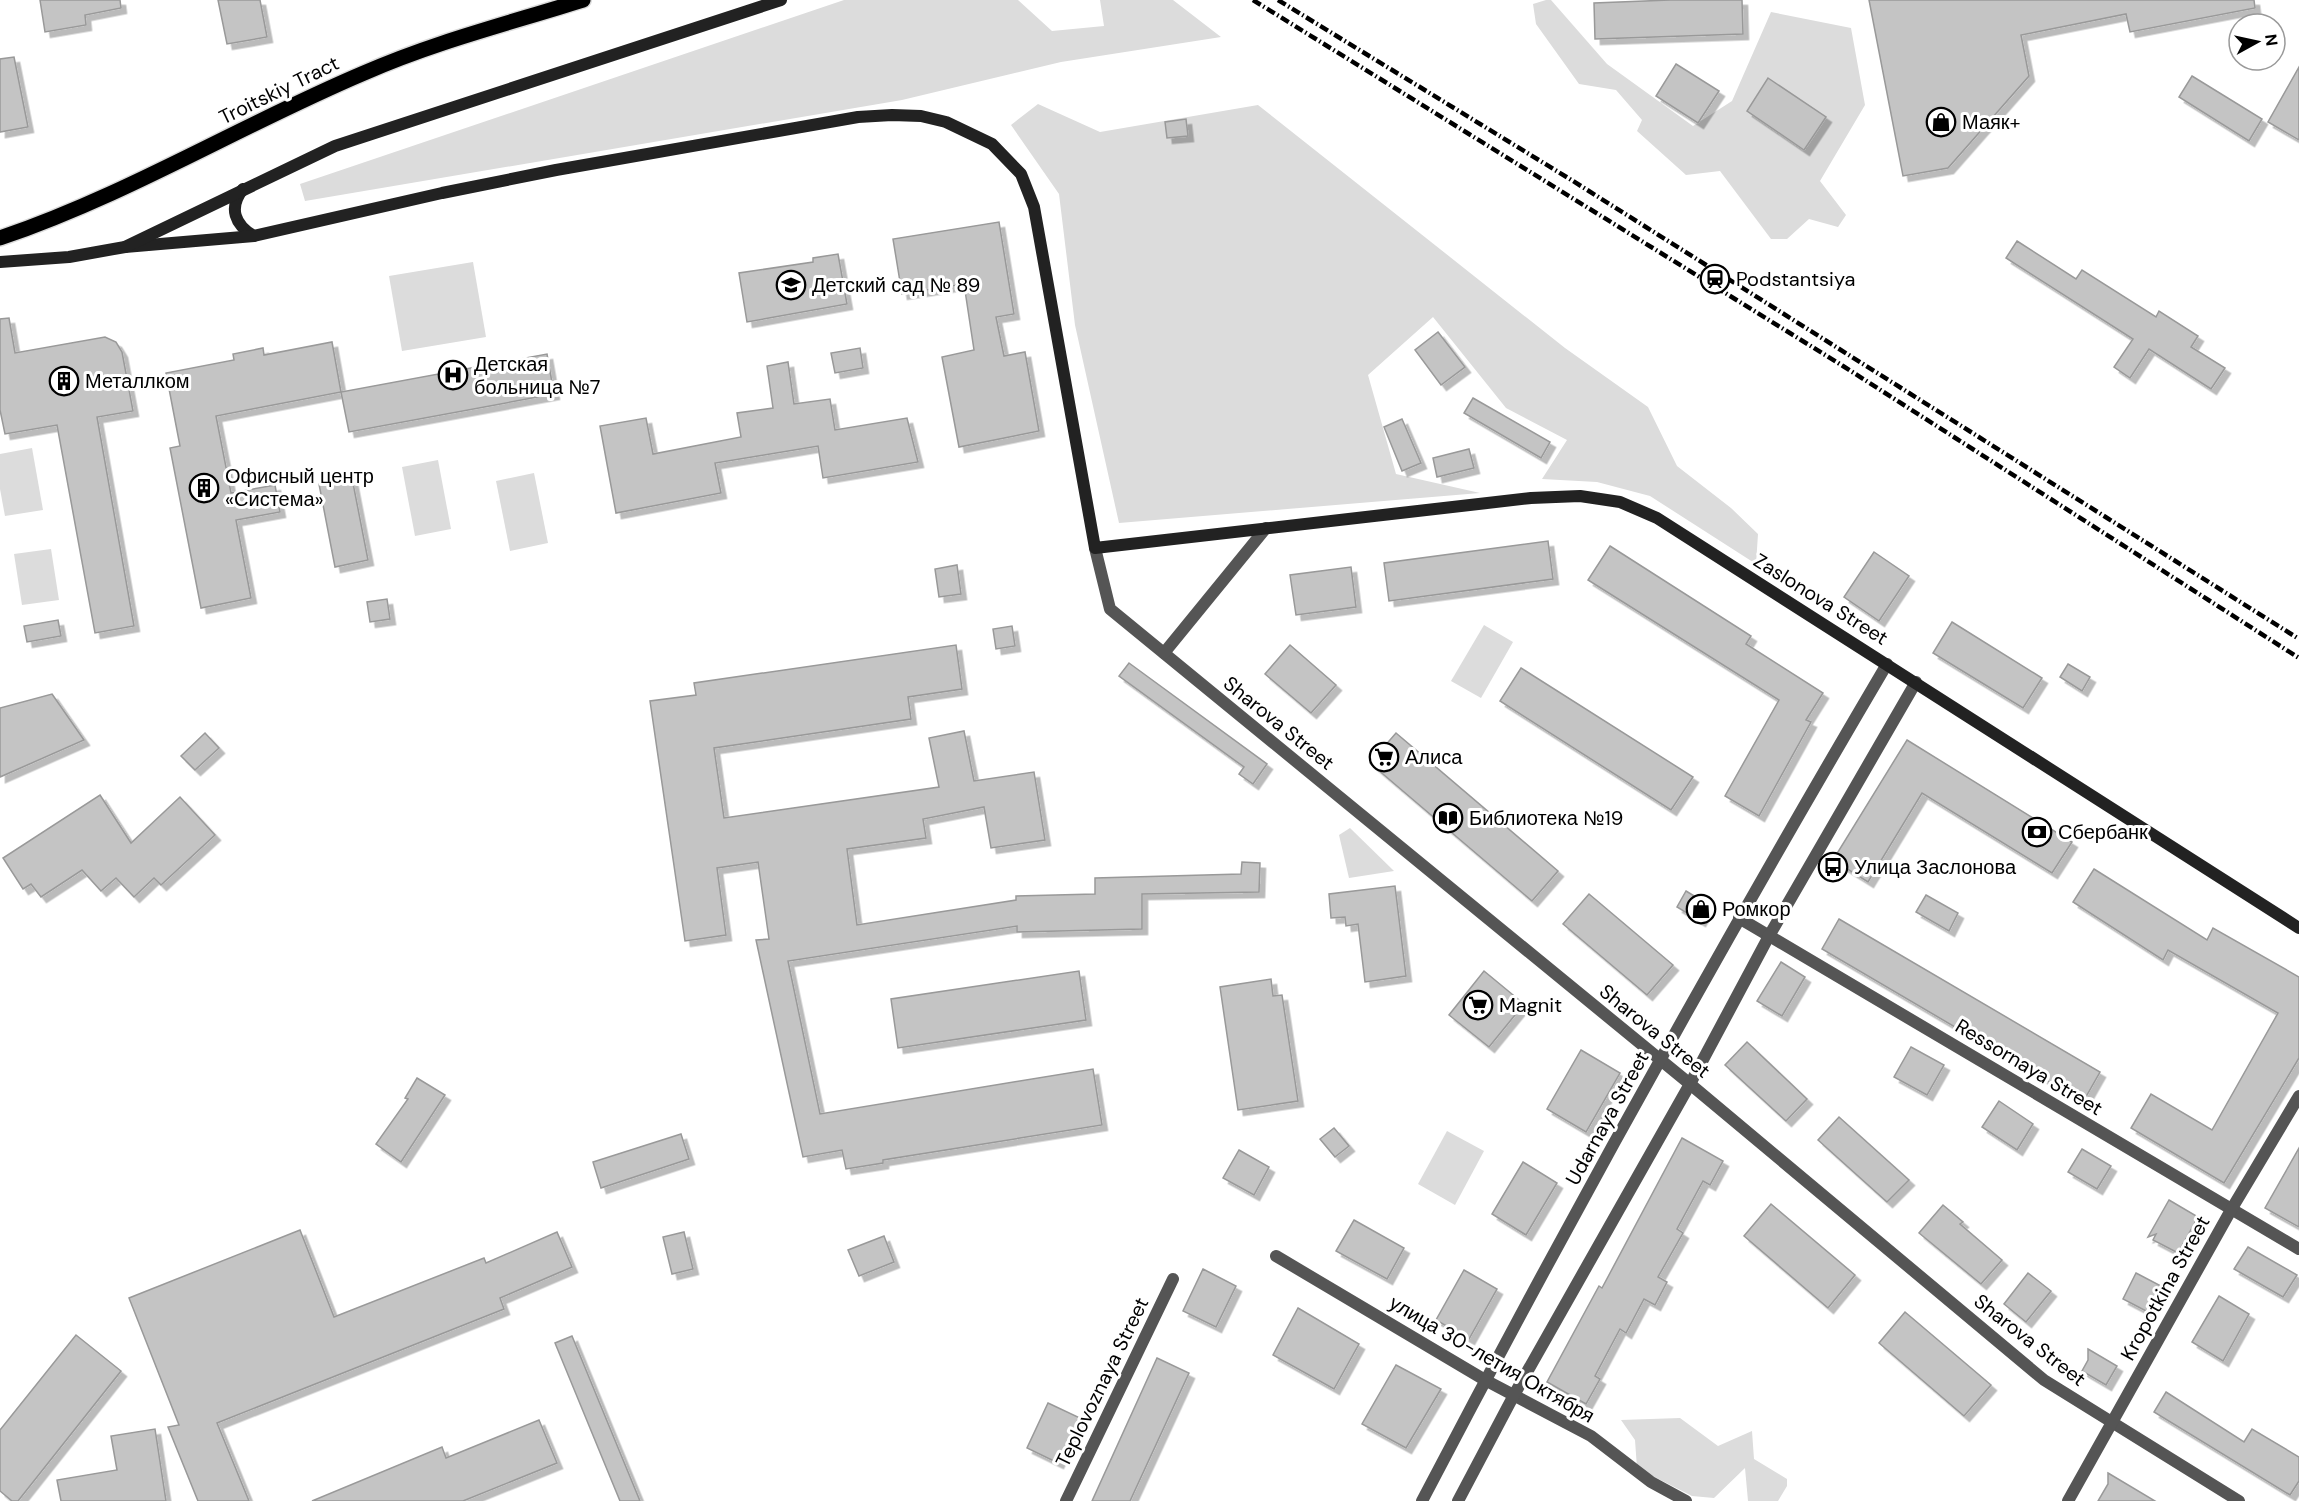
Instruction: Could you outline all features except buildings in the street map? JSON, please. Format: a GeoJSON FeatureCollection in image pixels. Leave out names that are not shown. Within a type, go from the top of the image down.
{"type":"FeatureCollection","features":[{"type":"Feature","properties":{"kind":"main road","name":"Troitskiy Tract"},"geometry":{"type":"LineString","coordinates":[[0,237],[58,218],[119,191],[300,101],[394,60],[583,0]]}},
{"type":"Feature","properties":{"kind":"street"},"geometry":{"type":"LineString","coordinates":[[125,247],[243,188],[335,146],[781,0]]}},
{"type":"Feature","properties":{"kind":"street"},"geometry":{"type":"LineString","coordinates":[[0,262],[69,257],[125,247],[254,236],[556,170],[858,117],[921,116],[946,122],[975,134],[1001,150],[1021,174],[1034,207],[1095,548]]}},
{"type":"Feature","properties":{"kind":"street"},"geometry":{"type":"LineString","coordinates":[[243,188],[236,197],[234,212],[240,228],[254,236]]}},
{"type":"Feature","properties":{"kind":"street","name":"Zaslonova Street"},"geometry":{"type":"LineString","coordinates":[[1095,548],[1531,498],[1580,496],[1620,502],[1657,518],[2299,928]]}},
{"type":"Feature","properties":{"kind":"street"},"geometry":{"type":"LineString","coordinates":[[1164,653],[1266,528]]}},
{"type":"Feature","properties":{"kind":"street","name":"Sharova Street"},"geometry":{"type":"LineString","coordinates":[[1095,548],[1110,609],[1690,1084],[2044,1380],[2239,1501]]}},
{"type":"Feature","properties":{"kind":"street","name":"Udarnaya Street"},"geometry":{"type":"LineString","coordinates":[[1422,1501],[1485,1380],[1739,918],[1887,664]]}},
{"type":"Feature","properties":{"kind":"street"},"geometry":{"type":"LineString","coordinates":[[1458,1501],[1514,1395],[1690,1084],[1769,936],[1916,682]]}},
{"type":"Feature","properties":{"kind":"street","name":"Ressornaya Street"},"geometry":{"type":"LineString","coordinates":[[1739,918],[2299,1249]]}},
{"type":"Feature","properties":{"kind":"street","name":"Kropotkina Street"},"geometry":{"type":"LineString","coordinates":[[2068,1501],[2231,1209],[2299,1096]]}},
{"type":"Feature","properties":{"kind":"street","name":"улица 30-летия Октября"},"geometry":{"type":"LineString","coordinates":[[1276,1256],[1485,1380],[1591,1436],[1651,1482],[1686,1501]]}},
{"type":"Feature","properties":{"kind":"street","name":"Teplovoznaya Street"},"geometry":{"type":"LineString","coordinates":[[1066,1501],[1173,1279]]}},
{"type":"Feature","properties":{"kind":"shaded area"},"geometry":{"type":"Polygon","coordinates":[[[844,0],[1018,0],[1052,31],[1104,26],[1100,0],[1173,0],[1221,37],[1061,62],[902,100],[305,201],[300,184],[844,0]]]}},
{"type":"Feature","properties":{"kind":"shaded area"},"geometry":{"type":"Polygon","coordinates":[[[1551,0],[1607,64],[1693,126],[1732,101],[1771,12],[1851,28],[1865,105],[1820,181],[1846,215],[1838,227],[1809,219],[1787,239],[1771,239],[1720,171],[1686,175],[1637,131],[1642,120],[1616,90],[1579,84],[1536,24],[1533,4],[1551,0]]]}},
{"type":"Feature","properties":{"kind":"shaded area"},"geometry":{"type":"Polygon","coordinates":[[[1038,104],[1100,132],[1258,105],[1565,348],[1648,407],[1677,466],[1731,508],[1758,534],[1756,564],[1650,496],[1597,482],[1542,479],[1567,440],[1506,408],[1433,317],[1368,375],[1396,474],[1480,493],[1119,523],[1075,325],[1059,194],[1011,125],[1038,104]]]}},
{"type":"Feature","properties":{"kind":"shaded area"},"geometry":{"type":"Polygon","coordinates":[[[473,262],[486,337],[402,351],[389,276],[473,262]]]}},
{"type":"Feature","properties":{"kind":"shaded area"},"geometry":{"type":"Polygon","coordinates":[[[32,448],[43,510],[5,516],[0,489],[0,454],[32,448]]]}},
{"type":"Feature","properties":{"kind":"shaded area"},"geometry":{"type":"Polygon","coordinates":[[[438,460],[451,529],[415,536],[402,467],[438,460]]]}},
{"type":"Feature","properties":{"kind":"shaded area"},"geometry":{"type":"Polygon","coordinates":[[[534,473],[548,543],[510,551],[496,481],[534,473]]]}},
{"type":"Feature","properties":{"kind":"shaded area"},"geometry":{"type":"Polygon","coordinates":[[[51,549],[59,600],[22,605],[14,554],[51,549]]]}},
{"type":"Feature","properties":{"kind":"shaded area"},"geometry":{"type":"Polygon","coordinates":[[[1484,625],[1513,642],[1481,698],[1451,681],[1484,625]]]}},
{"type":"Feature","properties":{"kind":"shaded area"},"geometry":{"type":"Polygon","coordinates":[[[1350,828],[1394,871],[1349,878],[1339,835],[1350,828]]]}},
{"type":"Feature","properties":{"kind":"shaded area"},"geometry":{"type":"Polygon","coordinates":[[[1447,1131],[1484,1151],[1455,1205],[1418,1184],[1447,1131]]]}},
{"type":"Feature","properties":{"kind":"shaded area"},"geometry":{"type":"Polygon","coordinates":[[[1680,1418],[1718,1446],[1752,1431],[1754,1459],[1787,1479],[1787,1486],[1778,1501],[1748,1501],[1745,1468],[1714,1498],[1692,1496],[1637,1468],[1635,1440],[1621,1420],[1680,1418]]]}},
{"type":"Feature","properties":{"kind":"railway"},"geometry":{"type":"LineString","coordinates":[[1253,0],[1843,366],[2299,658]]}},
{"type":"Feature","properties":{"kind":"railway"},"geometry":{"type":"LineString","coordinates":[[1278,0],[1573,181],[2299,639]]}},
{"type":"Feature","properties":{"kind":"place","name":"Маяк+"},"geometry":{"type":"Point","coordinates":[1941,122]}},
{"type":"Feature","properties":{"kind":"place","name":"Podstantsiya"},"geometry":{"type":"Point","coordinates":[1715,279]}},
{"type":"Feature","properties":{"kind":"place","name":"Детский сад № 89"},"geometry":{"type":"Point","coordinates":[791,285]}},
{"type":"Feature","properties":{"kind":"place","name":"Детская больница №7"},"geometry":{"type":"Point","coordinates":[453,375]}},
{"type":"Feature","properties":{"kind":"place","name":"Металлком"},"geometry":{"type":"Point","coordinates":[64,381]}},
{"type":"Feature","properties":{"kind":"place","name":"Офисный центр «Система»"},"geometry":{"type":"Point","coordinates":[204,488]}},
{"type":"Feature","properties":{"kind":"place","name":"Алиса"},"geometry":{"type":"Point","coordinates":[1384,757]}},
{"type":"Feature","properties":{"kind":"place","name":"Библиотека №19"},"geometry":{"type":"Point","coordinates":[1448,818]}},
{"type":"Feature","properties":{"kind":"place","name":"Сбербанк"},"geometry":{"type":"Point","coordinates":[2037,832]}},
{"type":"Feature","properties":{"kind":"place","name":"Улица Заслонова"},"geometry":{"type":"Point","coordinates":[1833,867]}},
{"type":"Feature","properties":{"kind":"place","name":"Ромкор"},"geometry":{"type":"Point","coordinates":[1701,909]}},
{"type":"Feature","properties":{"kind":"place","name":"Magnit"},"geometry":{"type":"Point","coordinates":[1478,1005]}}]}
